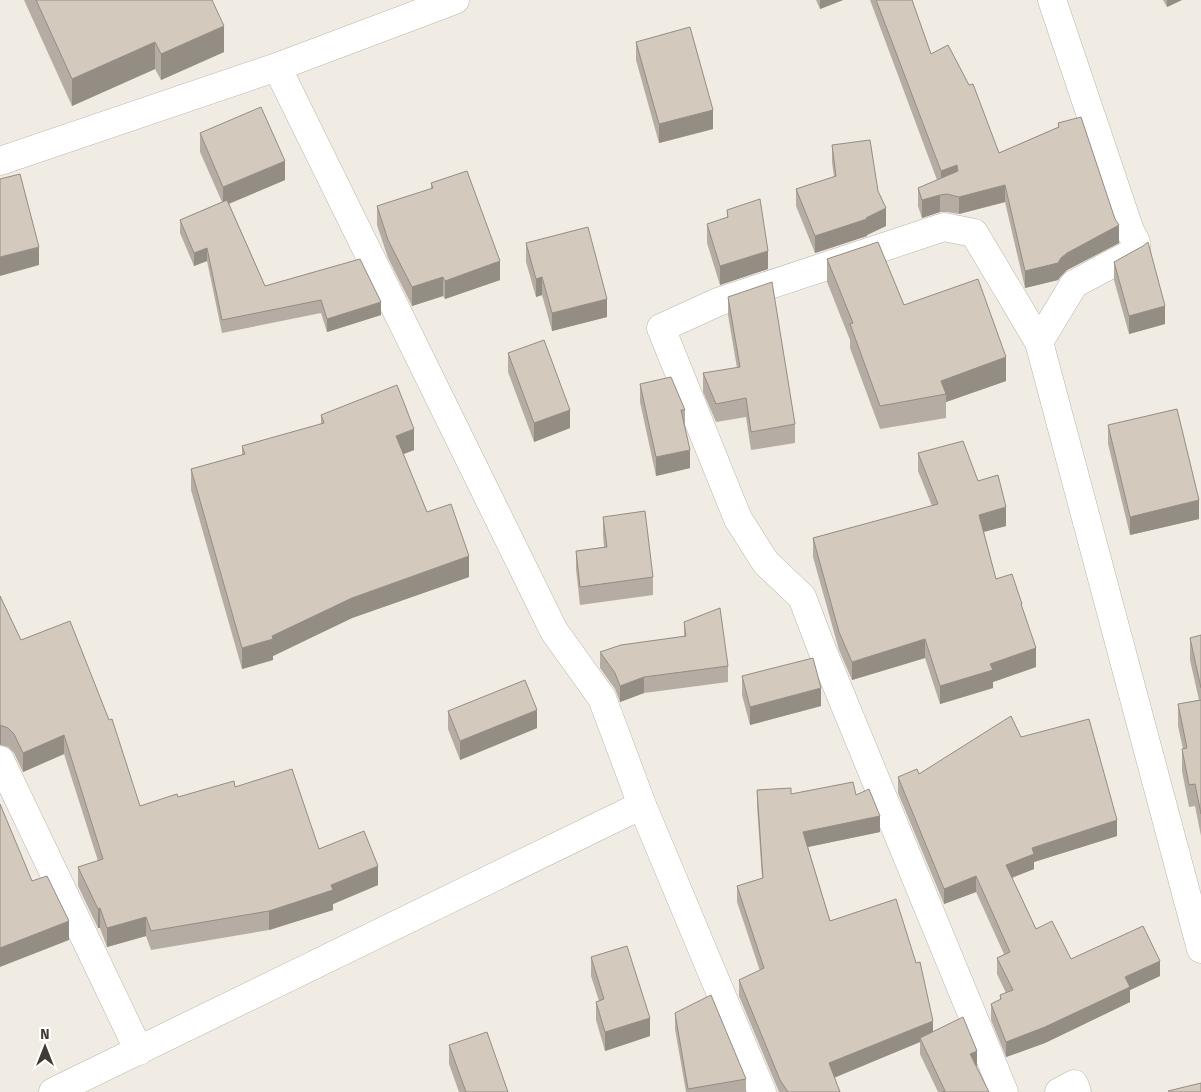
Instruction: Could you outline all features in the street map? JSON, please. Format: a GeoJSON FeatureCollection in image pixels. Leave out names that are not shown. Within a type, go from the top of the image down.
{"type":"FeatureCollection","features":[{"type":"Feature","properties":{"kind":"street"},"geometry":{"type":"LineString","coordinates":[[0,161],[277,68],[455,0]]}},
{"type":"Feature","properties":{"kind":"street"},"geometry":{"type":"LineString","coordinates":[[1039,342],[1074,284],[1136,251],[1136,242],[1130,230],[1052,0]]}},
{"type":"Feature","properties":{"kind":"street"},"geometry":{"type":"LineString","coordinates":[[277,68],[554,631],[602,698],[642,805],[762,1092]]}},
{"type":"Feature","properties":{"kind":"street"},"geometry":{"type":"LineString","coordinates":[[1004,1092],[828,665],[802,597],[766,563],[738,519],[661,328],[718,302],[944,226],[974,233],[1039,342],[1201,949]]}},
{"type":"Feature","properties":{"kind":"street"},"geometry":{"type":"LineString","coordinates":[[0,760],[139,1050]]}},
{"type":"Feature","properties":{"kind":"street"},"geometry":{"type":"LineString","coordinates":[[53,1092],[642,805]]}},
{"type":"Feature","properties":{"kind":"street"},"geometry":{"type":"LineString","coordinates":[[1059,1092],[1074,1084],[1077,1092]]}},
{"type":"Feature","properties":{"kind":"building"},"geometry":{"type":"Polygon","coordinates":[[[36,0],[212,0],[224,26],[161,54],[155,42],[72,79],[36,0]]]}},
{"type":"Feature","properties":{"kind":"building"},"geometry":{"type":"Polygon","coordinates":[[[876,0],[912,0],[931,54],[948,45],[969,85],[973,84],[999,153],[1059,127],[1058,123],[1081,117],[1115,219],[1119,225],[1067,253],[1058,263],[1025,271],[1005,185],[959,197],[947,194],[922,200],[918,188],[958,171],[957,165],[941,171],[876,0]]]}},
{"type":"Feature","properties":{"kind":"building"},"geometry":{"type":"Polygon","coordinates":[[[690,27],[713,110],[659,124],[636,42],[690,27]]]}},
{"type":"Feature","properties":{"kind":"building"},"geometry":{"type":"Polygon","coordinates":[[[261,107],[285,161],[223,187],[200,133],[261,107]]]}},
{"type":"Feature","properties":{"kind":"building"},"geometry":{"type":"Polygon","coordinates":[[[870,140],[878,191],[886,208],[867,219],[815,236],[796,189],[836,176],[832,145],[870,140]]]}},
{"type":"Feature","properties":{"kind":"building"},"geometry":{"type":"Polygon","coordinates":[[[467,171],[500,261],[445,281],[443,277],[412,287],[388,240],[377,206],[433,188],[431,183],[467,171]]]}},
{"type":"Feature","properties":{"kind":"building"},"geometry":{"type":"Polygon","coordinates":[[[20,174],[39,247],[0,257],[0,179],[20,174]]]}},
{"type":"Feature","properties":{"kind":"building"},"geometry":{"type":"Polygon","coordinates":[[[760,199],[768,251],[720,266],[707,224],[728,217],[727,210],[760,199]]]}},
{"type":"Feature","properties":{"kind":"building"},"geometry":{"type":"Polygon","coordinates":[[[227,200],[265,286],[360,259],[381,302],[327,319],[321,300],[222,320],[207,248],[194,253],[180,220],[227,200]]]}},
{"type":"Feature","properties":{"kind":"building"},"geometry":{"type":"Polygon","coordinates":[[[588,227],[607,299],[552,313],[542,277],[536,279],[526,243],[588,227]]]}},
{"type":"Feature","properties":{"kind":"building"},"geometry":{"type":"Polygon","coordinates":[[[878,242],[904,305],[978,279],[1006,357],[941,381],[946,394],[880,406],[850,324],[853,323],[827,259],[878,242]]]}},
{"type":"Feature","properties":{"kind":"building"},"geometry":{"type":"Polygon","coordinates":[[[1148,242],[1165,306],[1129,316],[1114,262],[1148,242]]]}},
{"type":"Feature","properties":{"kind":"building"},"geometry":{"type":"Polygon","coordinates":[[[772,282],[795,424],[751,432],[746,398],[716,404],[703,373],[740,367],[728,297],[772,282]]]}},
{"type":"Feature","properties":{"kind":"building"},"geometry":{"type":"Polygon","coordinates":[[[544,340],[570,410],[534,423],[508,353],[544,340]]]}},
{"type":"Feature","properties":{"kind":"building"},"geometry":{"type":"Polygon","coordinates":[[[671,377],[685,410],[681,410],[690,450],[656,457],[640,384],[671,377]]]}},
{"type":"Feature","properties":{"kind":"building"},"geometry":{"type":"Polygon","coordinates":[[[397,385],[414,429],[396,436],[427,512],[451,504],[469,556],[352,598],[272,636],[273,639],[242,648],[191,469],[245,454],[242,446],[324,423],[321,415],[397,385]]]}},
{"type":"Feature","properties":{"kind":"building"},"geometry":{"type":"Polygon","coordinates":[[[1177,409],[1199,500],[1130,517],[1108,425],[1177,409]]]}},
{"type":"Feature","properties":{"kind":"building"},"geometry":{"type":"Polygon","coordinates":[[[963,441],[978,481],[998,475],[1006,507],[979,515],[996,579],[1012,574],[1036,648],[990,664],[993,670],[940,686],[925,639],[852,662],[839,632],[813,538],[938,504],[918,453],[963,441]]]}},
{"type":"Feature","properties":{"kind":"building"},"geometry":{"type":"Polygon","coordinates":[[[645,511],[653,577],[580,587],[576,551],[607,547],[603,517],[645,511]]]}},
{"type":"Feature","properties":{"kind":"building"},"geometry":{"type":"Polygon","coordinates":[[[0,596],[21,640],[70,621],[109,720],[112,719],[140,806],[177,794],[178,797],[234,781],[235,787],[292,769],[319,849],[364,831],[378,866],[331,885],[333,890],[269,911],[151,931],[146,917],[107,928],[100,908],[98,909],[78,867],[103,859],[64,735],[23,753],[14,734],[8,728],[0,725],[0,596]]]}},
{"type":"Feature","properties":{"kind":"building"},"geometry":{"type":"Polygon","coordinates":[[[720,608],[728,666],[644,677],[620,686],[615,673],[600,652],[621,645],[686,636],[684,622],[720,608]]]}},
{"type":"Feature","properties":{"kind":"building"},"geometry":{"type":"Polygon","coordinates":[[[1201,635],[1201,688],[1190,638],[1201,635]]]}},
{"type":"Feature","properties":{"kind":"building"},"geometry":{"type":"Polygon","coordinates":[[[813,658],[821,688],[750,707],[742,676],[813,658]]]}},
{"type":"Feature","properties":{"kind":"building"},"geometry":{"type":"Polygon","coordinates":[[[525,680],[537,710],[460,741],[448,711],[525,680]]]}},
{"type":"Feature","properties":{"kind":"building"},"geometry":{"type":"Polygon","coordinates":[[[1201,700],[1201,814],[1195,784],[1189,785],[1182,749],[1187,748],[1178,704],[1201,700]]]}},
{"type":"Feature","properties":{"kind":"building"},"geometry":{"type":"Polygon","coordinates":[[[1011,716],[1021,737],[1089,719],[1117,820],[1032,848],[1034,854],[1006,865],[1036,929],[1052,921],[1071,959],[1143,926],[1160,961],[1125,977],[1130,987],[1045,1027],[1006,1042],[991,1004],[1001,999],[1000,995],[1013,990],[997,958],[1010,952],[976,876],[944,889],[898,777],[917,769],[919,774],[1011,716]]]}},
{"type":"Feature","properties":{"kind":"building"},"geometry":{"type":"Polygon","coordinates":[[[853,782],[856,795],[869,789],[880,816],[803,832],[830,921],[896,899],[916,963],[920,962],[933,1021],[829,1063],[840,1092],[788,1092],[780,1080],[739,980],[764,968],[737,886],[763,878],[757,790],[791,788],[791,794],[853,782]]]}},
{"type":"Feature","properties":{"kind":"building"},"geometry":{"type":"Polygon","coordinates":[[[0,804],[32,881],[47,876],[69,921],[0,948],[0,804]]]}},
{"type":"Feature","properties":{"kind":"building"},"geometry":{"type":"Polygon","coordinates":[[[627,946],[650,1018],[605,1032],[596,1002],[604,999],[591,957],[627,946]]]}},
{"type":"Feature","properties":{"kind":"building"},"geometry":{"type":"Polygon","coordinates":[[[711,995],[746,1079],[688,1089],[675,1013],[711,995]]]}},
{"type":"Feature","properties":{"kind":"building"},"geometry":{"type":"Polygon","coordinates":[[[963,1017],[977,1051],[970,1054],[989,1092],[942,1092],[945,1091],[920,1038],[963,1017]]]}},
{"type":"Feature","properties":{"kind":"building"},"geometry":{"type":"Polygon","coordinates":[[[487,1032],[508,1092],[466,1092],[449,1045],[487,1032]]]}},
{"type":"Feature","properties":{"kind":"building"},"geometry":{"type":"Polygon","coordinates":[[[1201,1083],[1201,1092],[1168,1091],[1201,1083]]]}}]}
